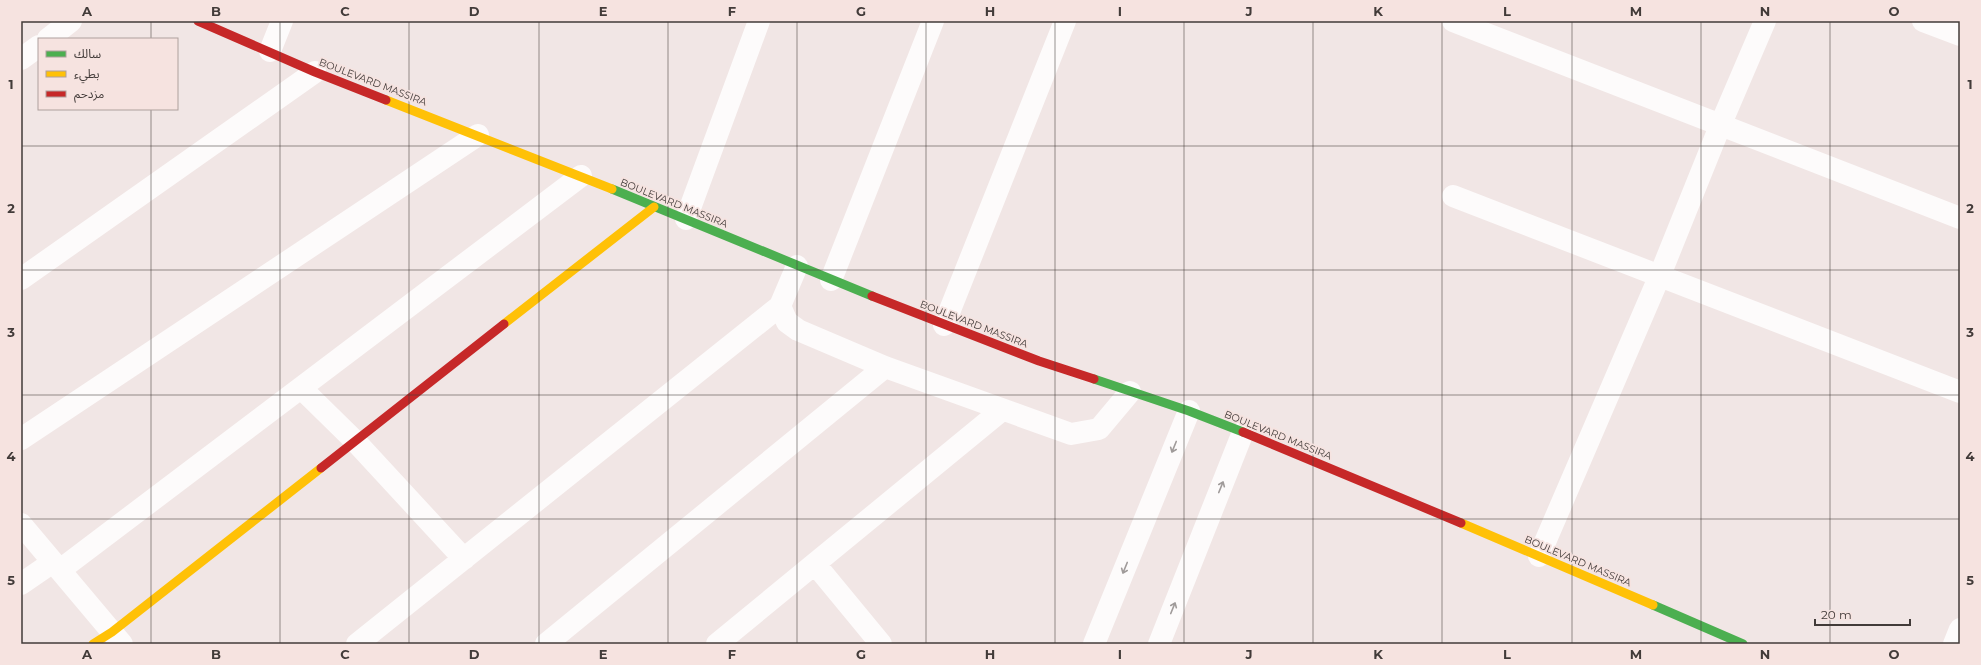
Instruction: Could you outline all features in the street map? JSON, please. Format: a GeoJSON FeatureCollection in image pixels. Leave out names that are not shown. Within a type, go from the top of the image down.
{"type":"FeatureCollection","features":[{"type":"Feature","properties":{"kind":"main road","name":"BOULEVARD MASSIRA"},"geometry":{"type":"LineString","coordinates":[[198,21],[315,72],[581,176],[831,280],[944,325],[1039,361],[1189,411],[1243,432],[1744,644]]}},
{"type":"Feature","properties":{"kind":"main road"},"geometry":{"type":"LineString","coordinates":[[93,644],[117,638],[356,441],[654,207]]}},
{"type":"Feature","properties":{"kind":"street"},"geometry":{"type":"LineString","coordinates":[[49,38],[71,21]]}},
{"type":"Feature","properties":{"kind":"street"},"geometry":{"type":"LineString","coordinates":[[270,52],[282,21]]}},
{"type":"Feature","properties":{"kind":"street"},"geometry":{"type":"LineString","coordinates":[[686,219],[759,21]]}},
{"type":"Feature","properties":{"kind":"street"},"geometry":{"type":"LineString","coordinates":[[831,280],[933,21]]}},
{"type":"Feature","properties":{"kind":"street"},"geometry":{"type":"LineString","coordinates":[[944,325],[1065,21]]}},
{"type":"Feature","properties":{"kind":"street"},"geometry":{"type":"LineString","coordinates":[[1453,21],[1960,218]]}},
{"type":"Feature","properties":{"kind":"street"},"geometry":{"type":"LineString","coordinates":[[1539,556],[1660,275],[1720,126],[1766,21]]}},
{"type":"Feature","properties":{"kind":"street"},"geometry":{"type":"LineString","coordinates":[[1935,23],[1960,35]]}},
{"type":"Feature","properties":{"kind":"street"},"geometry":{"type":"LineString","coordinates":[[21,60],[38,47]]}},
{"type":"Feature","properties":{"kind":"street"},"geometry":{"type":"LineString","coordinates":[[21,278],[315,72]]}},
{"type":"Feature","properties":{"kind":"street"},"geometry":{"type":"LineString","coordinates":[[21,439],[478,135]]}},
{"type":"Feature","properties":{"kind":"street"},"geometry":{"type":"LineString","coordinates":[[21,584],[57,566],[301,388],[581,176]]}},
{"type":"Feature","properties":{"kind":"street"},"geometry":{"type":"LineString","coordinates":[[1453,196],[1960,392]]}},
{"type":"Feature","properties":{"kind":"street"},"geometry":{"type":"LineString","coordinates":[[358,644],[780,306],[797,266]]}},
{"type":"Feature","properties":{"kind":"street"},"geometry":{"type":"LineString","coordinates":[[780,306],[787,322],[798,330],[885,367],[1072,434],[1099,429],[1130,392]]}},
{"type":"Feature","properties":{"kind":"street"},"geometry":{"type":"LineString","coordinates":[[546,644],[885,367]]}},
{"type":"Feature","properties":{"kind":"street"},"geometry":{"type":"LineString","coordinates":[[301,388],[356,441],[464,559]]}},
{"type":"Feature","properties":{"kind":"street"},"geometry":{"type":"LineString","coordinates":[[717,644],[1002,410]]}},
{"type":"Feature","properties":{"kind":"street"},"geometry":{"type":"LineString","coordinates":[[1094,644],[1189,411]]}},
{"type":"Feature","properties":{"kind":"street"},"geometry":{"type":"LineString","coordinates":[[1159,644],[1243,432]]}},
{"type":"Feature","properties":{"kind":"street"},"geometry":{"type":"LineString","coordinates":[[21,524],[117,638]]}},
{"type":"Feature","properties":{"kind":"street"},"geometry":{"type":"LineString","coordinates":[[815,564],[881,644]]}},
{"type":"Feature","properties":{"kind":"street"},"geometry":{"type":"LineString","coordinates":[[1954,644],[1960,629]]}},
{"type":"Feature","properties":{"kind":"traffic: fast"},"geometry":{"type":"LineString","coordinates":[[612,189],[872,296]]}},
{"type":"Feature","properties":{"kind":"traffic: fast"},"geometry":{"type":"LineString","coordinates":[[1094,379],[1189,411],[1243,432]]}},
{"type":"Feature","properties":{"kind":"traffic: fast"},"geometry":{"type":"LineString","coordinates":[[1653,605],[1743,644]]}},
{"type":"Feature","properties":{"kind":"traffic: slow"},"geometry":{"type":"LineString","coordinates":[[386,100],[612,189]]}},
{"type":"Feature","properties":{"kind":"traffic: slow"},"geometry":{"type":"LineString","coordinates":[[504,324],[654,207]]}},
{"type":"Feature","properties":{"kind":"traffic: slow"},"geometry":{"type":"LineString","coordinates":[[93,644],[112,632],[321,468]]}},
{"type":"Feature","properties":{"kind":"traffic: slow"},"geometry":{"type":"LineString","coordinates":[[1461,523],[1653,605]]}},
{"type":"Feature","properties":{"kind":"traffic: jam"},"geometry":{"type":"LineString","coordinates":[[198,21],[315,72],[386,100]]}},
{"type":"Feature","properties":{"kind":"traffic: jam"},"geometry":{"type":"LineString","coordinates":[[872,296],[1039,361],[1094,379]]}},
{"type":"Feature","properties":{"kind":"traffic: jam"},"geometry":{"type":"LineString","coordinates":[[321,468],[504,324]]}},
{"type":"Feature","properties":{"kind":"traffic: jam"},"geometry":{"type":"LineString","coordinates":[[1243,432],[1461,523]]}}]}
